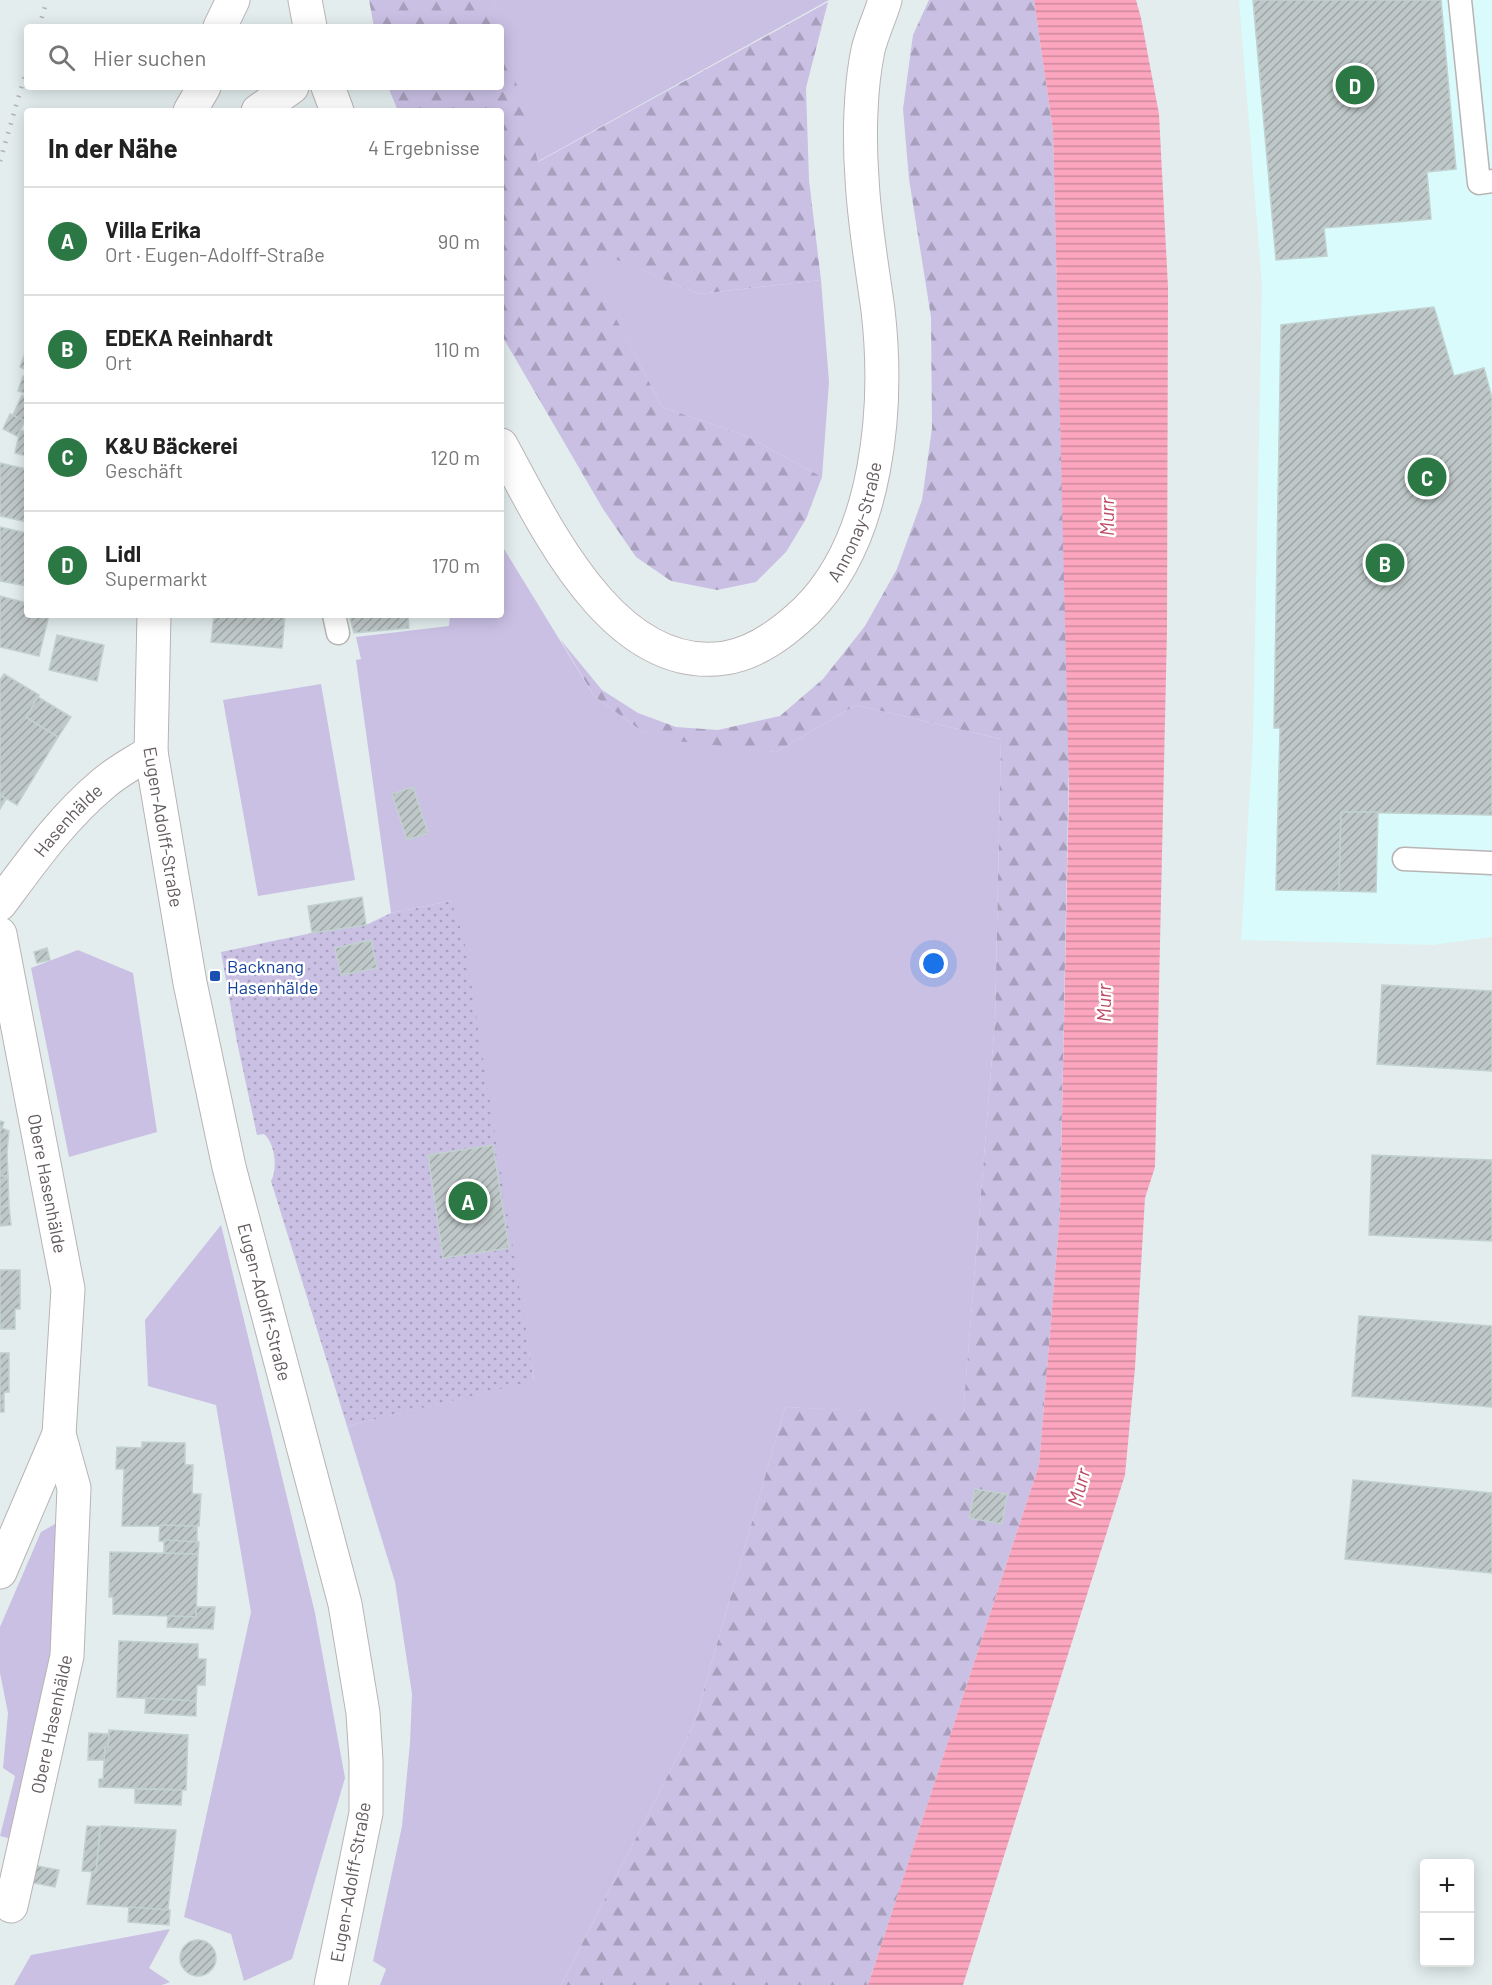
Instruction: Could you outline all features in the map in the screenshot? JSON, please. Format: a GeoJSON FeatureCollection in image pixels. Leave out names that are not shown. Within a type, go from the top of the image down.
{"type":"FeatureCollection","features":[{"type":"Feature","properties":{"kind":"street"},"geometry":{"type":"LineString","coordinates":[[221,24],[233,0]]}},
{"type":"Feature","properties":{"kind":"street"},"geometry":{"type":"LineString","coordinates":[[305,0],[309,24]]}},
{"type":"Feature","properties":{"kind":"street","name":"Annonay-Straße"},"geometry":{"type":"LineString","coordinates":[[504,450],[567,563],[588,591],[639,637],[667,652],[687,658],[710,660],[750,651],[783,631],[818,599],[830,582],[861,520],[874,467],[879,415],[880,358],[878,311],[862,177],[861,110],[868,51],[885,0]]}},
{"type":"Feature","properties":{"kind":"street"},"geometry":{"type":"LineString","coordinates":[[189,108],[192,90]]}},
{"type":"Feature","properties":{"kind":"street"},"geometry":{"type":"LineString","coordinates":[[190,108],[202,90]]}},
{"type":"Feature","properties":{"kind":"street"},"geometry":{"type":"LineString","coordinates":[[262,108],[288,90]]}},
{"type":"Feature","properties":{"kind":"street"},"geometry":{"type":"LineString","coordinates":[[329,90],[336,108]]}},
{"type":"Feature","properties":{"kind":"street","name":"Eugen-Adolff-Straße"},"geometry":{"type":"LineString","coordinates":[[154,618],[151,752],[190,983],[229,1167],[345,1604],[363,1713],[366,1813],[331,1985]]}},
{"type":"Feature","properties":{"kind":"street","name":"Hasenhälde"},"geometry":{"type":"LineString","coordinates":[[0,903],[55,830],[106,782],[151,752]]}},
{"type":"Feature","properties":{"kind":"street","name":"Obere Hasenhälde"},"geometry":{"type":"LineString","coordinates":[[0,934],[68,1289],[59,1434],[74,1488],[67,1656],[10,1906]]}},
{"type":"Feature","properties":{"kind":"street","name":"Obere Hasenhälde"},"geometry":{"type":"LineString","coordinates":[[0,1572],[59,1434]]}},
{"type":"Feature","properties":{"kind":"lane"},"geometry":{"type":"LineString","coordinates":[[1460,0],[1479,183],[1492,181]]}},
{"type":"Feature","properties":{"kind":"lane"},"geometry":{"type":"LineString","coordinates":[[1404,860],[1492,863]]}},
{"type":"Feature","properties":{"kind":"shaded area"},"geometry":{"type":"Polygon","coordinates":[[[1239,0],[1492,0],[1492,937],[1432,945],[1241,940],[1253,738],[1262,285],[1239,0]]]}},
{"type":"Feature","properties":{"kind":"green space"},"geometry":{"type":"Polygon","coordinates":[[[369,0],[493,0],[500,24],[373,24],[369,0]]]}},
{"type":"Feature","properties":{"kind":"green space"},"geometry":{"type":"Polygon","coordinates":[[[493,0],[829,0],[537,162],[504,40],[504,24],[500,24],[493,0]]]}},
{"type":"Feature","properties":{"kind":"green space"},"geometry":{"type":"Polygon","coordinates":[[[929,0],[1034,0],[1053,131],[1069,760],[1060,1213],[1039,1465],[868,1985],[561,1985],[694,1724],[785,1407],[963,1415],[995,1021],[1001,739],[856,705],[776,752],[677,741],[643,732],[594,696],[560,639],[602,690],[638,713],[676,727],[718,730],[780,716],[823,679],[865,626],[897,569],[922,500],[932,428],[931,317],[909,179],[903,109],[913,35],[929,0]]]}},
{"type":"Feature","properties":{"kind":"green space"},"geometry":{"type":"Polygon","coordinates":[[[828,2],[806,88],[809,180],[821,280],[699,294],[577,243],[662,407],[746,436],[822,477],[806,519],[786,552],[756,582],[717,590],[671,581],[636,557],[603,509],[504,339],[504,108],[397,108],[389,90],[504,90],[504,39],[538,162],[828,2]]]}},
{"type":"Feature","properties":{"kind":"green space"},"geometry":{"type":"Polygon","coordinates":[[[576,242],[699,294],[821,280],[829,382],[822,477],[746,436],[662,407],[576,242]]]}},
{"type":"Feature","properties":{"kind":"green space"},"geometry":{"type":"Polygon","coordinates":[[[504,549],[594,696],[643,732],[776,752],[856,705],[1001,739],[995,1021],[963,1416],[785,1407],[694,1724],[561,1985],[380,1985],[386,1969],[373,1961],[402,1826],[412,1694],[395,1582],[347,1426],[534,1380],[451,901],[391,913],[356,660],[361,659],[356,637],[449,626],[450,618],[504,618],[504,549]]]}},
{"type":"Feature","properties":{"kind":"green space"},"geometry":{"type":"Polygon","coordinates":[[[321,684],[355,880],[258,896],[223,700],[321,684]]]}},
{"type":"Feature","properties":{"kind":"green space"},"geometry":{"type":"Polygon","coordinates":[[[451,901],[464,938],[534,1381],[347,1426],[271,1181],[274,1156],[271,1143],[264,1134],[257,1135],[221,952],[312,933],[366,925],[391,913],[451,901]]]}},
{"type":"Feature","properties":{"kind":"green space"},"geometry":{"type":"Polygon","coordinates":[[[78,950],[133,973],[157,1132],[69,1157],[31,968],[78,950]]]}},
{"type":"Feature","properties":{"kind":"green space"},"geometry":{"type":"Polygon","coordinates":[[[221,1225],[315,1613],[345,1778],[292,1959],[244,1981],[231,1934],[184,1917],[251,1612],[216,1405],[148,1386],[145,1320],[221,1225]]]}},
{"type":"Feature","properties":{"kind":"green space"},"geometry":{"type":"Polygon","coordinates":[[[62,1520],[57,1653],[12,1839],[0,1836],[15,1776],[3,1768],[8,1713],[0,1673],[0,1627],[41,1532],[62,1520]]]}},
{"type":"Feature","properties":{"kind":"green space"},"geometry":{"type":"Polygon","coordinates":[[[170,1929],[149,1968],[170,1982],[162,1985],[14,1985],[31,1955],[170,1929]]]}},
{"type":"Feature","properties":{"kind":"water","name":"Murr"},"geometry":{"type":"Polygon","coordinates":[[[1034,0],[1136,0],[1159,114],[1168,287],[1167,631],[1155,1167],[1145,1198],[1135,1368],[1125,1475],[963,1985],[868,1985],[1039,1465],[1060,1213],[1069,786],[1053,131],[1034,0]]]}},
{"type":"Feature","properties":{"kind":"building"},"geometry":{"type":"Polygon","coordinates":[[[1253,0],[1441,0],[1456,169],[1427,172],[1431,219],[1324,228],[1327,256],[1276,260],[1253,0]]]}},
{"type":"Feature","properties":{"kind":"building"},"geometry":{"type":"Polygon","coordinates":[[[1434,307],[1454,376],[1484,368],[1492,398],[1492,815],[1341,812],[1339,891],[1276,890],[1280,728],[1274,728],[1281,325],[1434,307]]]}},
{"type":"Feature","properties":{"kind":"building"},"geometry":{"type":"Polygon","coordinates":[[[24,356],[24,369],[20,367],[24,356]]]}},
{"type":"Feature","properties":{"kind":"building"},"geometry":{"type":"Polygon","coordinates":[[[23,376],[24,393],[18,391],[23,376]]]}},
{"type":"Feature","properties":{"kind":"building"},"geometry":{"type":"Polygon","coordinates":[[[22,395],[24,396],[24,420],[13,415],[22,395]]]}},
{"type":"Feature","properties":{"kind":"building"},"geometry":{"type":"Polygon","coordinates":[[[10,414],[24,421],[17,436],[3,429],[10,414]]]}},
{"type":"Feature","properties":{"kind":"building"},"geometry":{"type":"Polygon","coordinates":[[[20,430],[24,431],[24,455],[15,453],[20,430]]]}},
{"type":"Feature","properties":{"kind":"building"},"geometry":{"type":"Polygon","coordinates":[[[0,463],[24,468],[24,521],[0,516],[0,463]]]}},
{"type":"Feature","properties":{"kind":"building"},"geometry":{"type":"Polygon","coordinates":[[[0,527],[24,532],[24,585],[0,581],[0,527]]]}},
{"type":"Feature","properties":{"kind":"building"},"geometry":{"type":"Polygon","coordinates":[[[0,596],[24,602],[24,618],[48,618],[39,656],[0,647],[0,596]]]}},
{"type":"Feature","properties":{"kind":"building"},"geometry":{"type":"Polygon","coordinates":[[[214,618],[285,618],[282,648],[211,642],[214,618]]]}},
{"type":"Feature","properties":{"kind":"building"},"geometry":{"type":"Polygon","coordinates":[[[350,618],[408,618],[409,628],[354,633],[350,618]]]}},
{"type":"Feature","properties":{"kind":"building"},"geometry":{"type":"Polygon","coordinates":[[[57,635],[104,645],[97,681],[49,670],[57,635]]]}},
{"type":"Feature","properties":{"kind":"building"},"geometry":{"type":"Polygon","coordinates":[[[4,674],[39,695],[26,717],[58,737],[17,805],[0,795],[0,680],[4,674]]]}},
{"type":"Feature","properties":{"kind":"building"},"geometry":{"type":"Polygon","coordinates":[[[38,697],[71,717],[58,737],[26,717],[38,697]]]}},
{"type":"Feature","properties":{"kind":"building"},"geometry":{"type":"Polygon","coordinates":[[[413,787],[428,833],[407,840],[392,794],[413,787]]]}},
{"type":"Feature","properties":{"kind":"building"},"geometry":{"type":"Polygon","coordinates":[[[0,795],[6,799],[0,809],[0,795]]]}},
{"type":"Feature","properties":{"kind":"building"},"geometry":{"type":"Polygon","coordinates":[[[1341,812],[1378,812],[1376,892],[1339,891],[1341,812]]]}},
{"type":"Feature","properties":{"kind":"building"},"geometry":{"type":"Polygon","coordinates":[[[362,897],[366,925],[312,933],[308,906],[362,897]]]}},
{"type":"Feature","properties":{"kind":"building"},"geometry":{"type":"Polygon","coordinates":[[[371,940],[377,968],[341,975],[335,948],[371,940]]]}},
{"type":"Feature","properties":{"kind":"building"},"geometry":{"type":"Polygon","coordinates":[[[47,948],[50,960],[37,963],[34,952],[47,948]]]}},
{"type":"Feature","properties":{"kind":"building"},"geometry":{"type":"Polygon","coordinates":[[[1382,985],[1492,991],[1492,1071],[1377,1064],[1382,985]]]}},
{"type":"Feature","properties":{"kind":"building"},"geometry":{"type":"Polygon","coordinates":[[[0,1121],[4,1122],[2,1128],[9,1131],[8,1176],[0,1176],[0,1121]]]}},
{"type":"Feature","properties":{"kind":"building"},"geometry":{"type":"Polygon","coordinates":[[[493,1145],[509,1248],[443,1258],[428,1155],[493,1145]]]}},
{"type":"Feature","properties":{"kind":"building"},"geometry":{"type":"Polygon","coordinates":[[[1372,1155],[1492,1160],[1492,1241],[1369,1235],[1372,1155]]]}},
{"type":"Feature","properties":{"kind":"building"},"geometry":{"type":"Polygon","coordinates":[[[0,1176],[8,1176],[9,1206],[0,1207],[0,1176]]]}},
{"type":"Feature","properties":{"kind":"building"},"geometry":{"type":"Polygon","coordinates":[[[9,1206],[11,1225],[0,1226],[0,1207],[9,1206]]]}},
{"type":"Feature","properties":{"kind":"building"},"geometry":{"type":"Polygon","coordinates":[[[0,1270],[20,1270],[20,1309],[15,1309],[15,1329],[0,1329],[0,1270]]]}},
{"type":"Feature","properties":{"kind":"building"},"geometry":{"type":"Polygon","coordinates":[[[1359,1316],[1492,1326],[1492,1407],[1352,1396],[1359,1316]]]}},
{"type":"Feature","properties":{"kind":"building"},"geometry":{"type":"Polygon","coordinates":[[[0,1353],[9,1353],[9,1392],[4,1392],[4,1412],[0,1412],[0,1353]]]}},
{"type":"Feature","properties":{"kind":"building"},"geometry":{"type":"Polygon","coordinates":[[[142,1442],[185,1443],[185,1465],[193,1465],[192,1494],[201,1494],[199,1526],[122,1526],[124,1469],[116,1469],[117,1447],[142,1448],[142,1442]]]}},
{"type":"Feature","properties":{"kind":"building"},"geometry":{"type":"Polygon","coordinates":[[[1353,1480],[1492,1493],[1492,1573],[1345,1559],[1353,1480]]]}},
{"type":"Feature","properties":{"kind":"building"},"geometry":{"type":"Polygon","coordinates":[[[975,1489],[1007,1494],[1002,1524],[969,1518],[975,1489]]]}},
{"type":"Feature","properties":{"kind":"building"},"geometry":{"type":"Polygon","coordinates":[[[160,1525],[197,1526],[197,1542],[159,1541],[160,1525]]]}},
{"type":"Feature","properties":{"kind":"building"},"geometry":{"type":"Polygon","coordinates":[[[164,1540],[199,1542],[198,1554],[164,1553],[164,1540]]]}},
{"type":"Feature","properties":{"kind":"building"},"geometry":{"type":"Polygon","coordinates":[[[110,1552],[198,1554],[196,1617],[113,1614],[113,1597],[109,1597],[110,1552]]]}},
{"type":"Feature","properties":{"kind":"building"},"geometry":{"type":"Polygon","coordinates":[[[196,1607],[215,1607],[213,1629],[167,1627],[168,1616],[196,1617],[196,1607]]]}},
{"type":"Feature","properties":{"kind":"building"},"geometry":{"type":"Polygon","coordinates":[[[119,1641],[198,1644],[198,1659],[206,1659],[205,1685],[197,1685],[196,1701],[117,1697],[119,1641]]]}},
{"type":"Feature","properties":{"kind":"building"},"geometry":{"type":"Polygon","coordinates":[[[146,1698],[196,1701],[196,1716],[145,1713],[146,1698]]]}},
{"type":"Feature","properties":{"kind":"building"},"geometry":{"type":"Polygon","coordinates":[[[109,1730],[188,1735],[186,1790],[99,1787],[99,1779],[103,1779],[105,1747],[108,1747],[109,1730]]]}},
{"type":"Feature","properties":{"kind":"building"},"geometry":{"type":"Polygon","coordinates":[[[89,1733],[109,1734],[104,1760],[88,1760],[89,1733]]]}},
{"type":"Feature","properties":{"kind":"building"},"geometry":{"type":"Polygon","coordinates":[[[135,1789],[182,1790],[181,1805],[135,1803],[135,1789]]]}},
{"type":"Feature","properties":{"kind":"building"},"geometry":{"type":"Polygon","coordinates":[[[87,1826],[100,1827],[96,1872],[82,1871],[87,1826]]]}},
{"type":"Feature","properties":{"kind":"building"},"geometry":{"type":"Polygon","coordinates":[[[101,1826],[176,1830],[168,1910],[87,1904],[92,1872],[96,1872],[101,1826]]]}},
{"type":"Feature","properties":{"kind":"building"},"geometry":{"type":"Polygon","coordinates":[[[32,1865],[59,1870],[55,1887],[28,1882],[32,1865]]]}},
{"type":"Feature","properties":{"kind":"building"},"geometry":{"type":"Polygon","coordinates":[[[129,1907],[170,1910],[169,1925],[128,1922],[129,1907]]]}},
{"type":"Feature","properties":{"kind":"building"},"geometry":{"type":"Polygon","coordinates":[[[198,1940],[210,1946],[216,1958],[210,1970],[198,1976],[186,1970],[180,1958],[186,1946],[198,1940]]]}},
{"type":"Feature","properties":{"kind":"railway"},"geometry":{"type":"LineString","coordinates":[[40,24],[47,0]]}},
{"type":"Feature","properties":{"kind":"railway"},"geometry":{"type":"LineString","coordinates":[[0,161],[24,78]]}},
{"type":"Feature","properties":{"kind":"place","name":"Lidl"},"geometry":{"type":"Point","coordinates":[1355,85]}},
{"type":"Feature","properties":{"kind":"place","name":"K&U Bäckerei"},"geometry":{"type":"Point","coordinates":[1427,477]}},
{"type":"Feature","properties":{"kind":"place","name":"EDEKA Reinhardt"},"geometry":{"type":"Point","coordinates":[1385,563]}},
{"type":"Feature","properties":{"kind":"place","name":"Backnang Hasenhälde"},"geometry":{"type":"Point","coordinates":[215,976]}},
{"type":"Feature","properties":{"kind":"place","name":"Villa Erika"},"geometry":{"type":"Point","coordinates":[468,1201]}}]}
